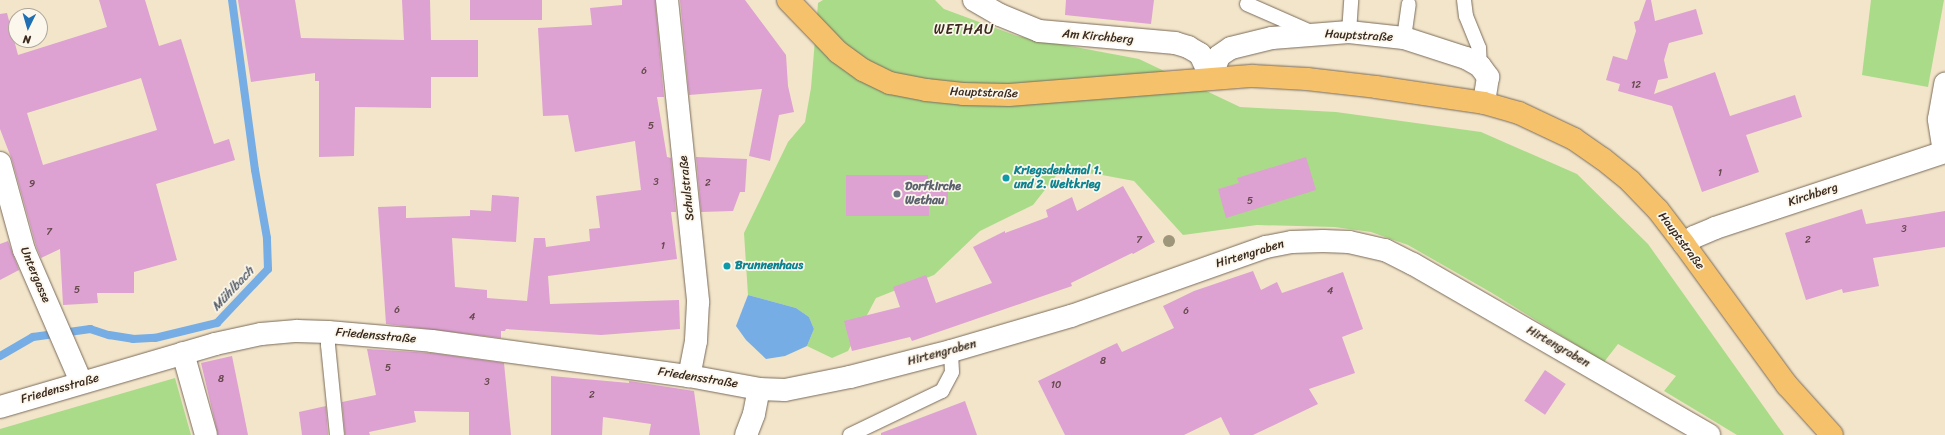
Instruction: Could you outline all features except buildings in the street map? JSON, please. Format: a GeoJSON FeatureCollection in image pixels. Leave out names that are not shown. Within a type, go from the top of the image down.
{"type":"FeatureCollection","features":[{"type":"Feature","properties":{"kind":"main road","name":"Hauptstraße"},"geometry":{"type":"LineString","coordinates":[[788,0],[838,52],[863,70],[890,83],[926,90],[963,94],[1009,95],[1211,78],[1253,76],[1307,79],[1484,103],[1519,112],[1574,139],[1603,158],[1630,181],[1658,210],[1769,362],[1817,420],[1832,435]]}},
{"type":"Feature","properties":{"kind":"street","name":"Schulstraße"},"geometry":{"type":"LineString","coordinates":[[667,0],[698,302],[696,341],[689,376]]}},
{"type":"Feature","properties":{"kind":"street","name":"Am Kirchberg"},"geometry":{"type":"LineString","coordinates":[[974,0],[1000,14],[1039,31],[1175,43],[1188,47],[1200,54],[1211,78]]}},
{"type":"Feature","properties":{"kind":"street","name":"Hauptstraße"},"geometry":{"type":"LineString","coordinates":[[1211,78],[1219,56],[1231,48],[1272,38],[1349,32],[1404,38],[1466,58],[1480,66]]}},
{"type":"Feature","properties":{"kind":"street"},"geometry":{"type":"LineString","coordinates":[[1480,66],[1488,77],[1484,103]]}},
{"type":"Feature","properties":{"kind":"street","name":"Kirchberg"},"geometry":{"type":"LineString","coordinates":[[1684,244],[1694,237],[1715,228],[1944,152],[1939,119],[1945,84]]}},
{"type":"Feature","properties":{"kind":"street","name":"Untergasse"},"geometry":{"type":"LineString","coordinates":[[0,163],[24,250],[82,382]]}},
{"type":"Feature","properties":{"kind":"street","name":"Hirtengraben"},"geometry":{"type":"LineString","coordinates":[[760,389],[785,390],[823,383],[951,351],[1071,316],[1266,247],[1292,242],[1349,242],[1385,250],[1413,264],[1487,305],[1709,435]]}},
{"type":"Feature","properties":{"kind":"street","name":"Friedensstraße"},"geometry":{"type":"LineString","coordinates":[[0,407],[215,344],[261,334],[297,331],[328,332],[432,341],[689,376],[760,389]]}},
{"type":"Feature","properties":{"kind":"street"},"geometry":{"type":"LineString","coordinates":[[183,354],[206,435]]}},
{"type":"Feature","properties":{"kind":"street"},"geometry":{"type":"LineString","coordinates":[[746,435],[754,414],[760,389]]}},
{"type":"Feature","properties":{"kind":"lane"},"geometry":{"type":"LineString","coordinates":[[1349,32],[1351,0]]}},
{"type":"Feature","properties":{"kind":"lane"},"geometry":{"type":"LineString","coordinates":[[1464,0],[1466,16],[1479,48],[1480,66]]}},
{"type":"Feature","properties":{"kind":"lane"},"geometry":{"type":"LineString","coordinates":[[1247,4],[1315,34]]}},
{"type":"Feature","properties":{"kind":"lane"},"geometry":{"type":"LineString","coordinates":[[1404,38],[1409,4]]}},
{"type":"Feature","properties":{"kind":"lane"},"geometry":{"type":"LineString","coordinates":[[328,332],[337,435]]}},
{"type":"Feature","properties":{"kind":"lane"},"geometry":{"type":"LineString","coordinates":[[850,435],[942,391],[952,372],[951,351]]}},
{"type":"Feature","properties":{"kind":"green space"},"geometry":{"type":"Polygon","coordinates":[[[823,0],[935,0],[944,9],[1017,36],[1139,59],[1240,107],[1336,112],[1481,132],[1577,174],[1648,244],[1784,435],[1737,435],[1664,391],[1676,376],[1618,344],[1604,362],[1492,293],[1408,245],[1371,232],[1335,227],[1257,225],[1183,235],[1134,181],[1097,174],[1059,172],[1033,205],[980,231],[934,275],[876,298],[848,351],[832,358],[807,346],[814,329],[809,317],[796,308],[748,295],[744,233],[788,142],[805,122],[811,88],[818,3],[823,0]]]}},
{"type":"Feature","properties":{"kind":"green space"},"geometry":{"type":"Polygon","coordinates":[[[1871,0],[1944,0],[1928,87],[1862,75],[1871,0]]]}},
{"type":"Feature","properties":{"kind":"green space"},"geometry":{"type":"Polygon","coordinates":[[[175,378],[191,435],[0,435],[0,429],[175,378]]]}},
{"type":"Feature","properties":{"kind":"water"},"geometry":{"type":"Polygon","coordinates":[[[748,295],[796,308],[809,317],[814,329],[807,346],[785,356],[766,359],[746,340],[736,326],[748,295]]]}},
{"type":"Feature","properties":{"kind":"waterway","name":"Mühlbach"},"geometry":{"type":"LineString","coordinates":[[0,356],[33,337],[90,329],[109,335],[133,339],[155,338],[217,323],[268,269],[267,238],[255,170],[232,0]]}},
{"type":"Feature","properties":{"kind":"place","name":"Kriegsdenkmal 1. und 2. Weltkrieg"},"geometry":{"type":"Point","coordinates":[1006,178]}},
{"type":"Feature","properties":{"kind":"place","name":"Dorfkirche Wethau"},"geometry":{"type":"Point","coordinates":[897,194]}},
{"type":"Feature","properties":{"kind":"place","name":"Brunnenhaus"},"geometry":{"type":"Point","coordinates":[727,266]}},
{"type":"Feature","properties":{"kind":"district","name":"WETHAU"},"geometry":{"type":"Point","coordinates":[964,30]}}]}
